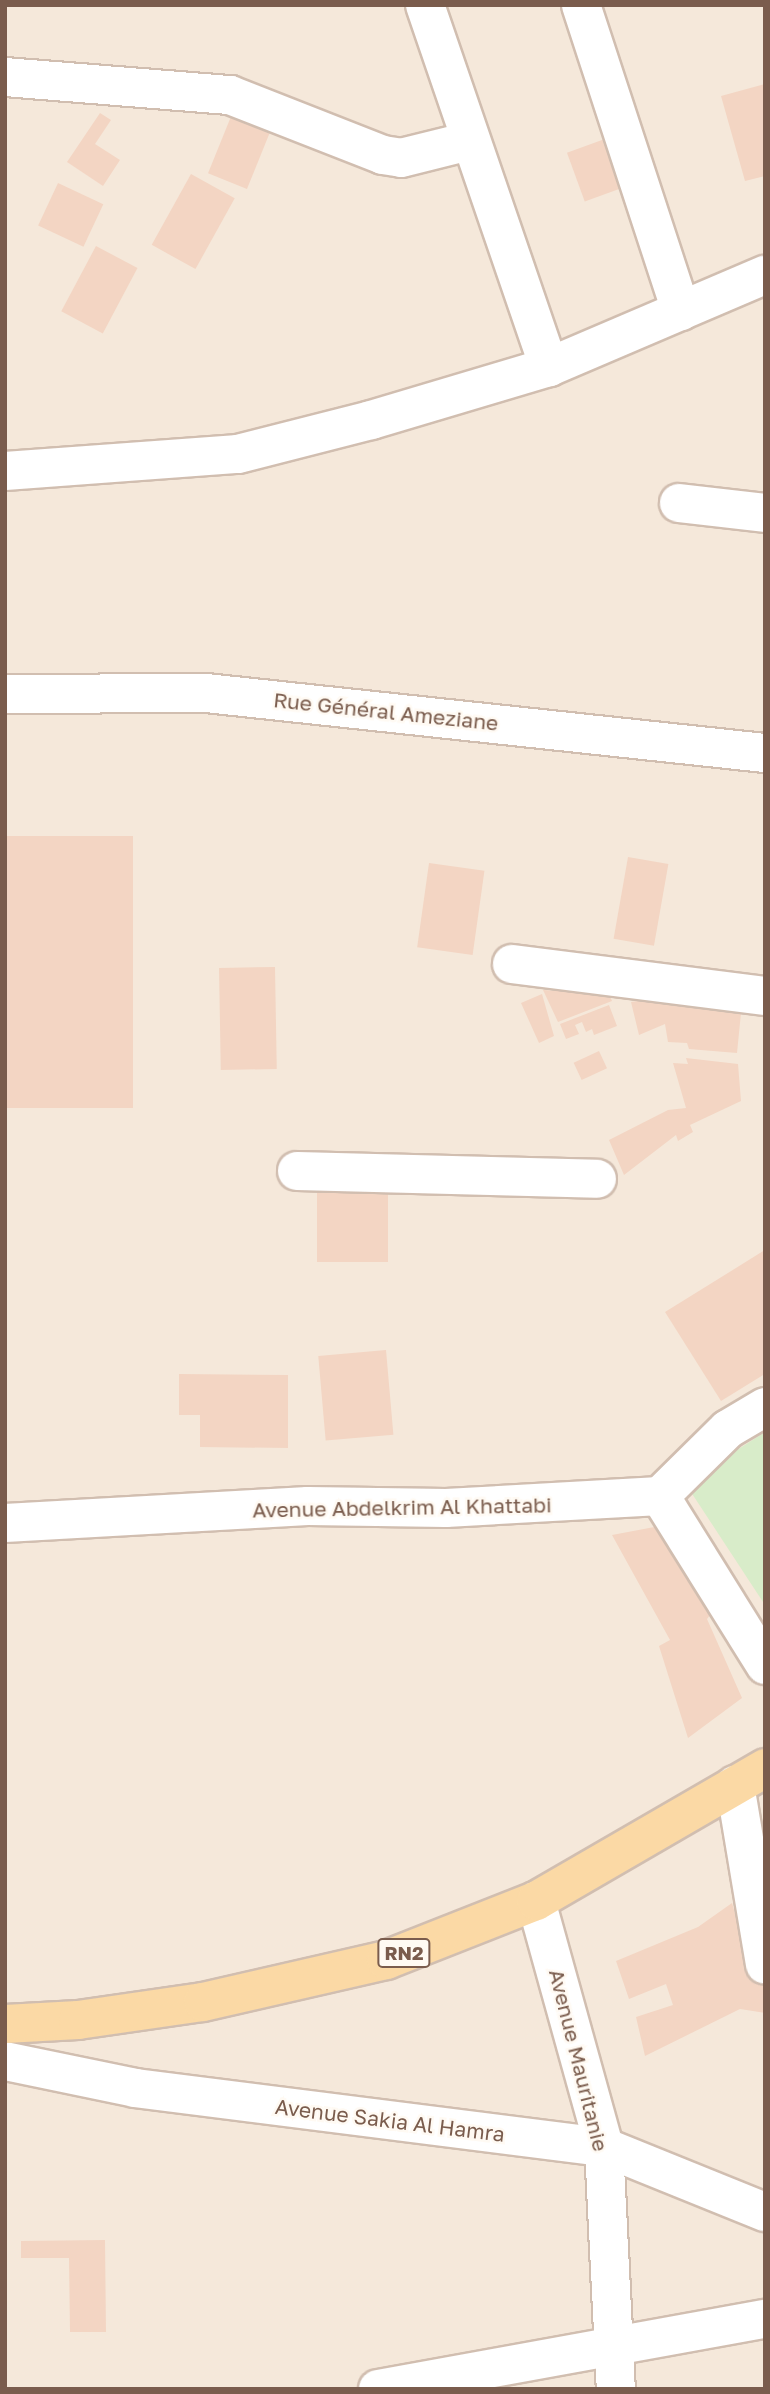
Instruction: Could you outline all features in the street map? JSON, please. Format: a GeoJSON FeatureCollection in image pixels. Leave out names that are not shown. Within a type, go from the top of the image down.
{"type":"FeatureCollection","features":[{"type":"Feature","properties":{"kind":"main road","name":"RN2"},"geometry":{"type":"LineString","coordinates":[[5,2024],[78,2020],[203,2002],[386,1960],[536,1901],[750,1777]]}},
{"type":"Feature","properties":{"kind":"street"},"geometry":{"type":"LineString","coordinates":[[425,5],[469,141],[549,367]]}},
{"type":"Feature","properties":{"kind":"street"},"geometry":{"type":"LineString","coordinates":[[581,5],[681,312]]}},
{"type":"Feature","properties":{"kind":"street"},"geometry":{"type":"LineString","coordinates":[[5,77],[230,95],[392,156],[418,157],[469,141]]}},
{"type":"Feature","properties":{"kind":"street"},"geometry":{"type":"LineString","coordinates":[[5,471],[238,454],[549,367],[765,275]]}},
{"type":"Feature","properties":{"kind":"street"},"geometry":{"type":"LineString","coordinates":[[679,503],[765,513]]}},
{"type":"Feature","properties":{"kind":"street","name":"Rue Général Ameziane"},"geometry":{"type":"LineString","coordinates":[[5,694],[206,692],[765,753]]}},
{"type":"Feature","properties":{"kind":"street"},"geometry":{"type":"LineString","coordinates":[[512,964],[765,996]]}},
{"type":"Feature","properties":{"kind":"street"},"geometry":{"type":"LineString","coordinates":[[297,1171],[597,1179]]}},
{"type":"Feature","properties":{"kind":"street"},"geometry":{"type":"LineString","coordinates":[[765,1407],[728,1429],[660,1496],[765,1665]]}},
{"type":"Feature","properties":{"kind":"street","name":"Avenue Abdelkrim Al Khattabi"},"geometry":{"type":"LineString","coordinates":[[5,1523],[308,1506],[460,1507],[660,1496]]}},
{"type":"Feature","properties":{"kind":"street"},"geometry":{"type":"LineString","coordinates":[[750,1777],[765,1965]]}},
{"type":"Feature","properties":{"kind":"street","name":"Avenue Mauritanie"},"geometry":{"type":"LineString","coordinates":[[536,1901],[604,2147],[616,2389]]}},
{"type":"Feature","properties":{"kind":"street","name":"Avenue Sakia Al Hamra"},"geometry":{"type":"LineString","coordinates":[[5,2061],[135,2088],[604,2147],[765,2212]]}},
{"type":"Feature","properties":{"kind":"street"},"geometry":{"type":"LineString","coordinates":[[378,2389],[765,2319]]}},
{"type":"Feature","properties":{"kind":"shaded area"},"geometry":{"type":"Polygon","coordinates":[[[5,5],[765,5],[765,2389],[5,2389],[5,5]]]}},
{"type":"Feature","properties":{"kind":"green space"},"geometry":{"type":"Polygon","coordinates":[[[765,1432],[765,1605],[685,1483],[765,1432]]]}},
{"type":"Feature","properties":{"kind":"building"},"geometry":{"type":"Polygon","coordinates":[[[765,84],[765,176],[745,181],[721,96],[765,84]]]}},
{"type":"Feature","properties":{"kind":"building"},"geometry":{"type":"Polygon","coordinates":[[[100,113],[111,120],[95,144],[120,160],[103,186],[67,162],[100,113]]]}},
{"type":"Feature","properties":{"kind":"building"},"geometry":{"type":"Polygon","coordinates":[[[232,114],[271,130],[247,189],[208,173],[232,114]]]}},
{"type":"Feature","properties":{"kind":"building"},"geometry":{"type":"Polygon","coordinates":[[[613,136],[631,185],[585,202],[567,153],[613,136]]]}},
{"type":"Feature","properties":{"kind":"building"},"geometry":{"type":"Polygon","coordinates":[[[191,174],[235,198],[195,269],[152,245],[191,174]]]}},
{"type":"Feature","properties":{"kind":"building"},"geometry":{"type":"Polygon","coordinates":[[[58,183],[103,204],[83,247],[38,226],[58,183]]]}},
{"type":"Feature","properties":{"kind":"building"},"geometry":{"type":"Polygon","coordinates":[[[96,246],[137,268],[103,333],[61,311],[96,246]]]}},
{"type":"Feature","properties":{"kind":"building"},"geometry":{"type":"Polygon","coordinates":[[[5,836],[133,836],[133,1108],[5,1108],[5,836]]]}},
{"type":"Feature","properties":{"kind":"building"},"geometry":{"type":"Polygon","coordinates":[[[628,857],[668,864],[654,946],[614,939],[628,857]]]}},
{"type":"Feature","properties":{"kind":"building"},"geometry":{"type":"Polygon","coordinates":[[[429,863],[484,871],[473,955],[417,947],[429,863]]]}},
{"type":"Feature","properties":{"kind":"building"},"geometry":{"type":"Polygon","coordinates":[[[275,967],[277,1069],[221,1070],[219,968],[275,967]]]}},
{"type":"Feature","properties":{"kind":"building"},"geometry":{"type":"Polygon","coordinates":[[[543,990],[609,994],[612,1001],[558,1022],[543,990]]]}},
{"type":"Feature","properties":{"kind":"building"},"geometry":{"type":"Polygon","coordinates":[[[542,994],[554,1036],[539,1043],[521,1003],[542,994]]]}},
{"type":"Feature","properties":{"kind":"building"},"geometry":{"type":"Polygon","coordinates":[[[663,997],[742,1003],[737,1053],[689,1049],[687,1043],[668,1042],[665,1024],[639,1035],[631,1002],[663,997]]]}},
{"type":"Feature","properties":{"kind":"building"},"geometry":{"type":"Polygon","coordinates":[[[609,1005],[617,1026],[594,1035],[592,1029],[586,1032],[582,1022],[575,1025],[579,1034],[566,1039],[560,1024],[609,1005]]]}},
{"type":"Feature","properties":{"kind":"building"},"geometry":{"type":"Polygon","coordinates":[[[599,1051],[607,1068],[582,1080],[574,1063],[599,1051]]]}},
{"type":"Feature","properties":{"kind":"building"},"geometry":{"type":"Polygon","coordinates":[[[686,1058],[738,1064],[741,1101],[690,1125],[693,1132],[678,1141],[676,1135],[624,1175],[609,1140],[668,1110],[686,1108],[673,1063],[688,1064],[686,1058]]]}},
{"type":"Feature","properties":{"kind":"building"},"geometry":{"type":"Polygon","coordinates":[[[317,1185],[388,1185],[388,1262],[317,1262],[317,1185]]]}},
{"type":"Feature","properties":{"kind":"building"},"geometry":{"type":"Polygon","coordinates":[[[765,1250],[765,1374],[721,1401],[665,1312],[765,1250]]]}},
{"type":"Feature","properties":{"kind":"building"},"geometry":{"type":"Polygon","coordinates":[[[386,1350],[393,1435],[326,1441],[318,1356],[386,1350]]]}},
{"type":"Feature","properties":{"kind":"building"},"geometry":{"type":"Polygon","coordinates":[[[179,1374],[288,1375],[288,1448],[200,1447],[200,1415],[179,1415],[179,1374]]]}},
{"type":"Feature","properties":{"kind":"building"},"geometry":{"type":"Polygon","coordinates":[[[665,1525],[715,1609],[707,1619],[742,1698],[688,1738],[659,1646],[670,1640],[612,1535],[665,1525]]]}},
{"type":"Feature","properties":{"kind":"building"},"geometry":{"type":"Polygon","coordinates":[[[732,1903],[746,1952],[765,1973],[765,2013],[740,2009],[645,2056],[636,2017],[673,2005],[666,1984],[629,1999],[616,1961],[698,1927],[732,1903]]]}},
{"type":"Feature","properties":{"kind":"building"},"geometry":{"type":"Polygon","coordinates":[[[105,2240],[106,2332],[70,2332],[69,2258],[21,2258],[21,2241],[105,2240]]]}}]}
